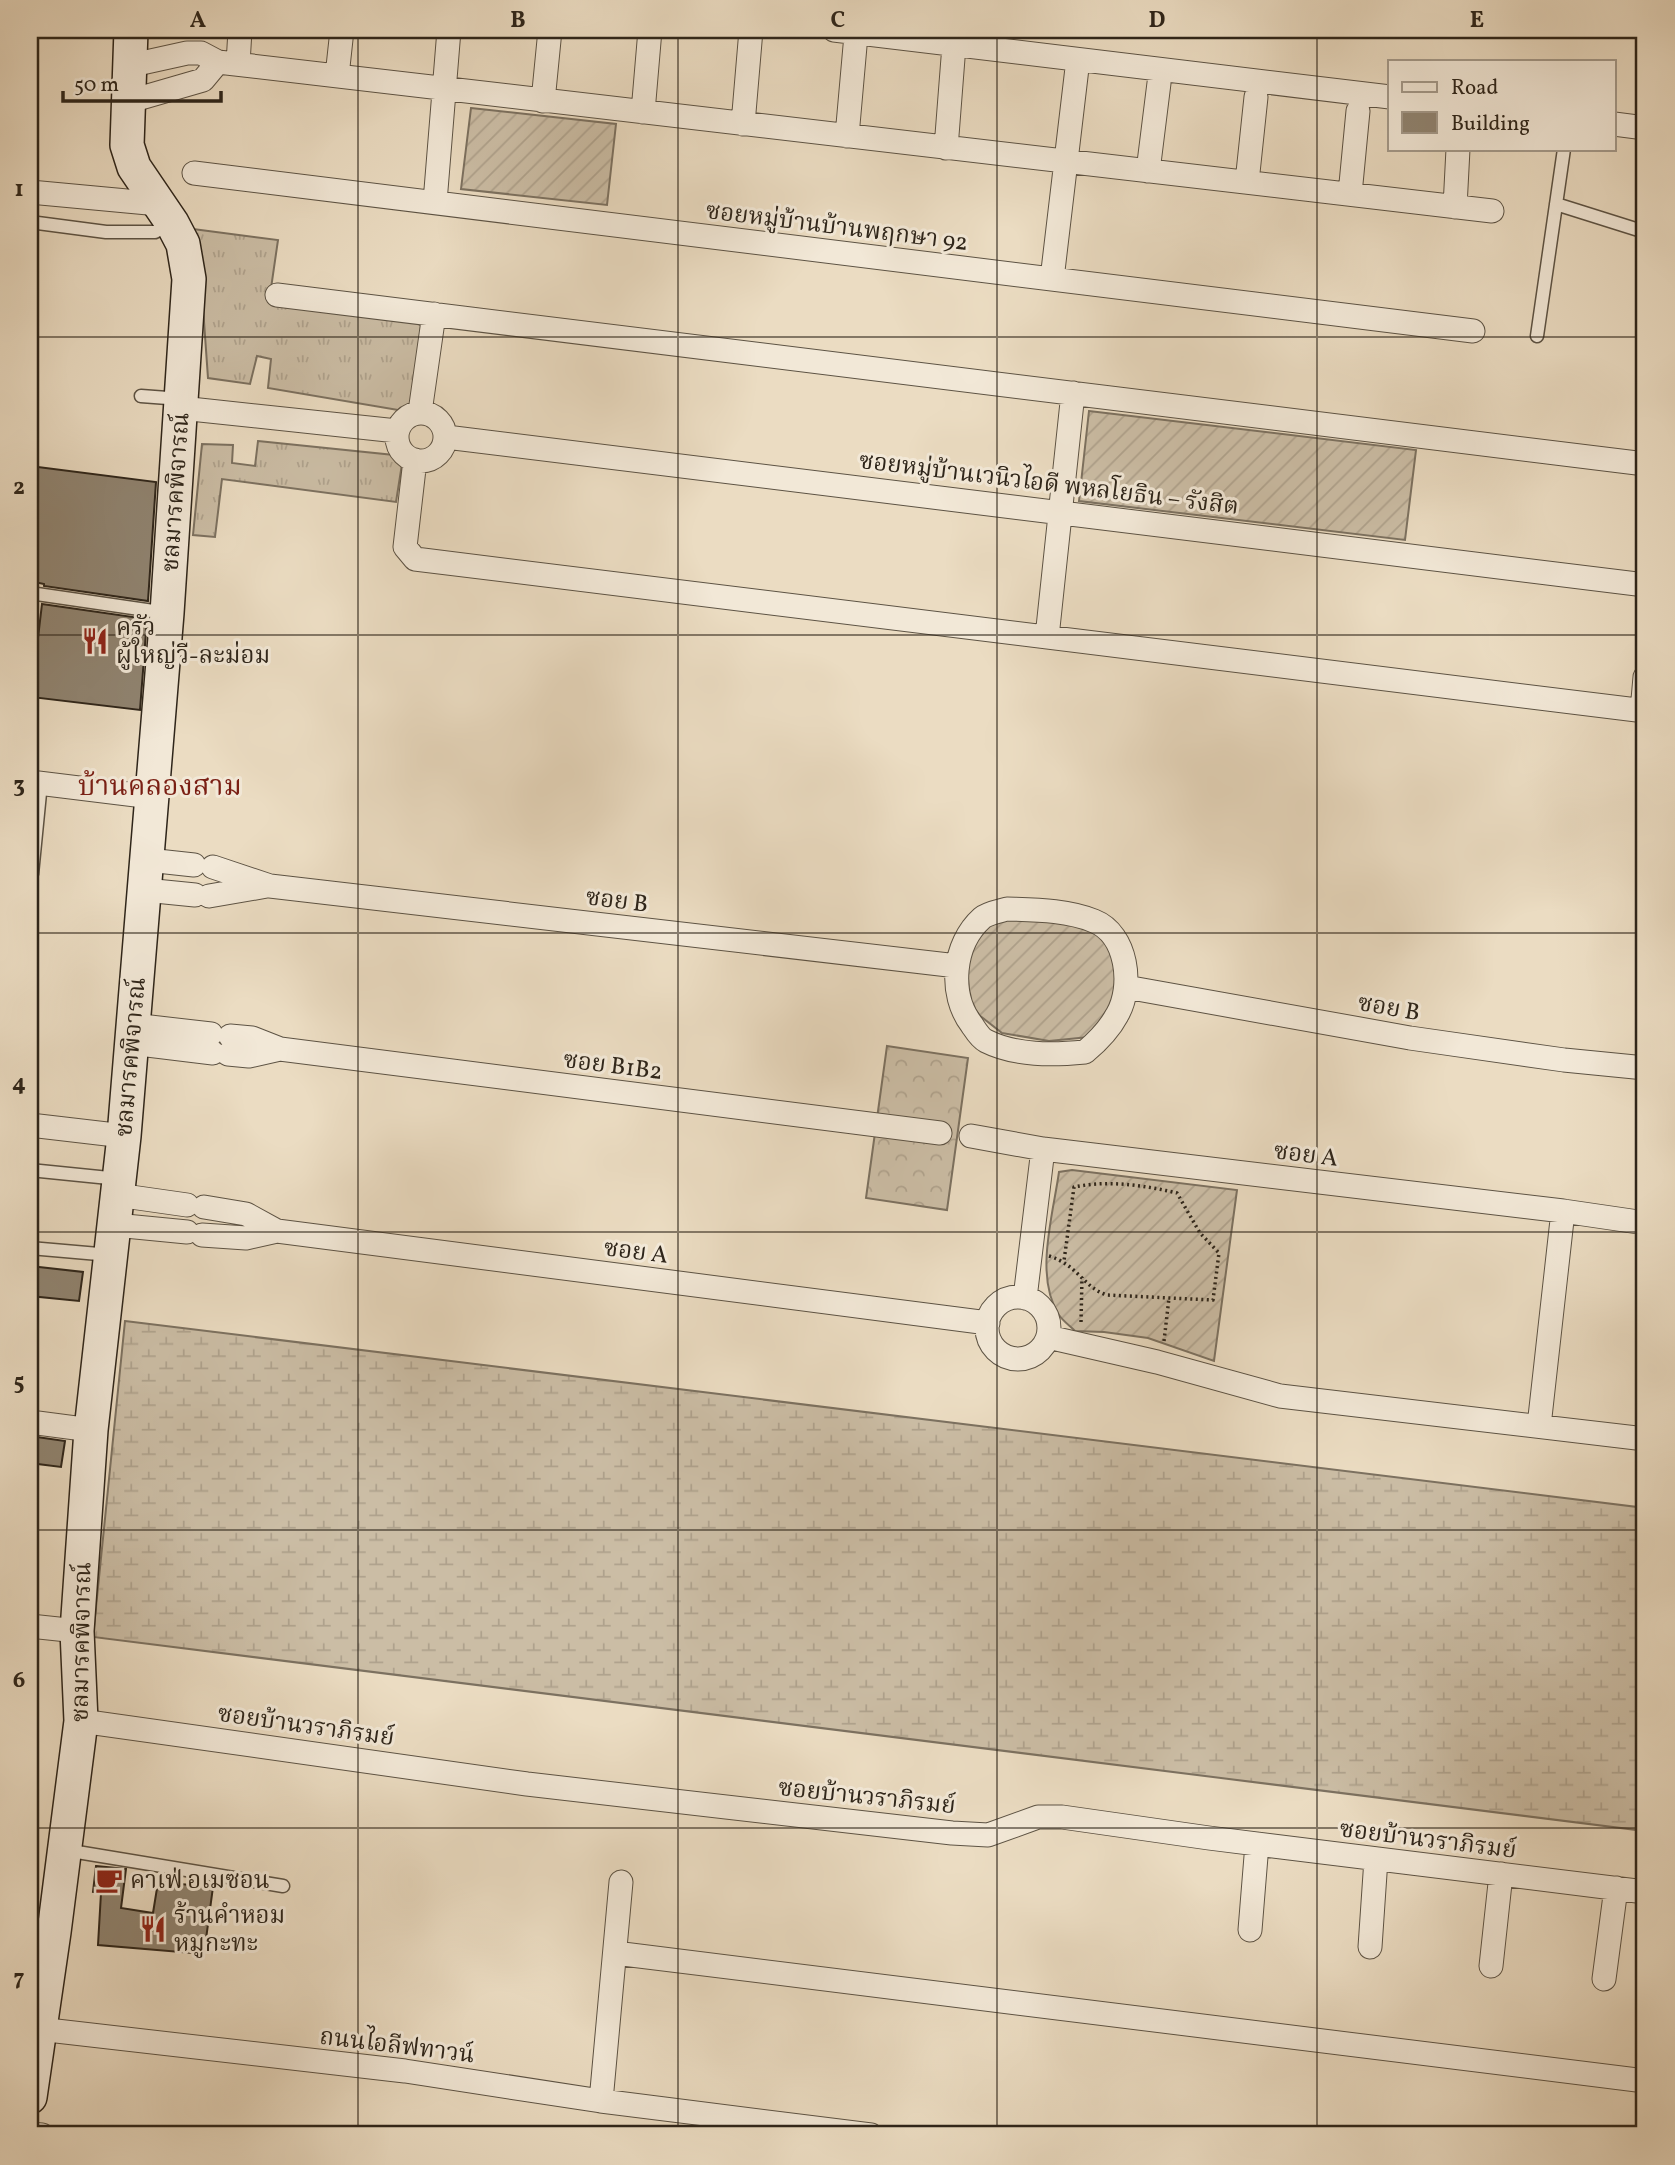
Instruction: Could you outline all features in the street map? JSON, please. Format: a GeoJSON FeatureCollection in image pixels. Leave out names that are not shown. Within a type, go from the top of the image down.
{"type":"FeatureCollection","features":[{"type":"Feature","properties":{"kind":"street","name":"ชลมารคพิจารณ์"},"geometry":{"type":"LineString","coordinates":[[30,2096],[42,1930],[65,1850],[81,1721],[77,1631],[91,1430],[124,1136],[167,613],[189,279],[183,244],[134,167],[127,145],[131,30]]}},
{"type":"Feature","properties":{"kind":"street"},"geometry":{"type":"LineString","coordinates":[[127,102],[202,80],[228,63],[240,30]]}},
{"type":"Feature","properties":{"kind":"street"},"geometry":{"type":"LineString","coordinates":[[337,76],[342,30]]}},
{"type":"Feature","properties":{"kind":"street"},"geometry":{"type":"LineString","coordinates":[[435,202],[449,30]]}},
{"type":"Feature","properties":{"kind":"street"},"geometry":{"type":"LineString","coordinates":[[543,101],[550,30]]}},
{"type":"Feature","properties":{"kind":"street"},"geometry":{"type":"LineString","coordinates":[[643,112],[650,30]]}},
{"type":"Feature","properties":{"kind":"street"},"geometry":{"type":"LineString","coordinates":[[743,124],[751,30]]}},
{"type":"Feature","properties":{"kind":"street"},"geometry":{"type":"LineString","coordinates":[[834,30],[1388,97]]}},
{"type":"Feature","properties":{"kind":"street"},"geometry":{"type":"LineString","coordinates":[[847,136],[855,46]]}},
{"type":"Feature","properties":{"kind":"street"},"geometry":{"type":"LineString","coordinates":[[128,66],[201,52],[228,63],[1492,211]]}},
{"type":"Feature","properties":{"kind":"street"},"geometry":{"type":"LineString","coordinates":[[946,148],[953,58]]}},
{"type":"Feature","properties":{"kind":"street"},"geometry":{"type":"LineString","coordinates":[[1052,279],[1077,68]]}},
{"type":"Feature","properties":{"kind":"street"},"geometry":{"type":"LineString","coordinates":[[1148,171],[1159,83]]}},
{"type":"Feature","properties":{"kind":"street"},"geometry":{"type":"LineString","coordinates":[[1247,182],[1256,97]]}},
{"type":"Feature","properties":{"kind":"street"},"geometry":{"type":"LineString","coordinates":[[1350,194],[1358,111]]}},
{"type":"Feature","properties":{"kind":"street"},"geometry":{"type":"LineString","coordinates":[[1616,124],[1645,128]]}},
{"type":"Feature","properties":{"kind":"street"},"geometry":{"type":"LineString","coordinates":[[1454,207],[1458,150]]}},
{"type":"Feature","properties":{"kind":"street","name":"ซอยหมู่บ้านบ้านพฤกษา 92"},"geometry":{"type":"LineString","coordinates":[[194,173],[1473,331]]}},
{"type":"Feature","properties":{"kind":"street"},"geometry":{"type":"LineString","coordinates":[[30,192],[166,214]]}},
{"type":"Feature","properties":{"kind":"street"},"geometry":{"type":"LineString","coordinates":[[278,295],[1645,464]]}},
{"type":"Feature","properties":{"kind":"street"},"geometry":{"type":"LineString","coordinates":[[420,412],[434,314]]}},
{"type":"Feature","properties":{"kind":"street"},"geometry":{"type":"LineString","coordinates":[[1047,637],[1073,393]]}},
{"type":"Feature","properties":{"kind":"street"},"geometry":{"type":"LineString","coordinates":[[181,404],[397,431]]}},
{"type":"Feature","properties":{"kind":"street"},"geometry":{"type":"LineString","coordinates":[[420,412],[435,416],[441,422],[446,437],[441,452],[435,457],[427,461],[415,460],[404,454],[399,447],[397,431],[405,418],[420,412]]}},
{"type":"Feature","properties":{"kind":"street","name":"ซอยหมู่บ้านเวนิวไอดี พหลโยธิน – รังสิต"},"geometry":{"type":"LineString","coordinates":[[446,437],[1645,584]]}},
{"type":"Feature","properties":{"kind":"street"},"geometry":{"type":"LineString","coordinates":[[415,460],[405,547],[415,559],[1644,711],[1645,677]]}},
{"type":"Feature","properties":{"kind":"street"},"geometry":{"type":"LineString","coordinates":[[35,783],[152,797]]}},
{"type":"Feature","properties":{"kind":"street","name":"ซอย B"},"geometry":{"type":"LineString","coordinates":[[146,875],[204,866],[270,886],[957,966]]}},
{"type":"Feature","properties":{"kind":"street","name":"ซอย B"},"geometry":{"type":"LineString","coordinates":[[146,875],[202,895],[270,886]]}},
{"type":"Feature","properties":{"kind":"street"},"geometry":{"type":"LineString","coordinates":[[1007,909],[1040,910],[1094,920],[1112,932],[1124,958],[1126,987],[1119,1013],[1104,1035],[1085,1052],[1035,1054],[1010,1050],[983,1040],[967,1018],[957,993],[957,966],[966,939],[984,916],[1007,909]]}},
{"type":"Feature","properties":{"kind":"street","name":"ซอย B"},"geometry":{"type":"LineString","coordinates":[[1126,987],[1410,1038],[1564,1060],[1645,1068]]}},
{"type":"Feature","properties":{"kind":"street","name":"ซอย B1B2"},"geometry":{"type":"LineString","coordinates":[[132,1034],[221,1044],[252,1038],[280,1049],[940,1133]]}},
{"type":"Feature","properties":{"kind":"street"},"geometry":{"type":"LineString","coordinates":[[30,1125],[124,1136]]}},
{"type":"Feature","properties":{"kind":"street","name":"ซอย A"},"geometry":{"type":"LineString","coordinates":[[971,1136],[1043,1149],[1645,1223]]}},
{"type":"Feature","properties":{"kind":"street"},"geometry":{"type":"LineString","coordinates":[[1025,1298],[1043,1149]]}},
{"type":"Feature","properties":{"kind":"street","name":"ซอย A"},"geometry":{"type":"LineString","coordinates":[[116,1214],[195,1206],[246,1214],[277,1231]]}},
{"type":"Feature","properties":{"kind":"street"},"geometry":{"type":"LineString","coordinates":[[1539,1426],[1563,1211]]}},
{"type":"Feature","properties":{"kind":"street","name":"ซอย A"},"geometry":{"type":"LineString","coordinates":[[116,1214],[195,1233],[246,1238],[277,1231],[988,1323]]}},
{"type":"Feature","properties":{"kind":"street"},"geometry":{"type":"LineString","coordinates":[[1025,1298],[1042,1308],[1047,1317],[1048,1337],[1036,1353],[1016,1358],[998,1350],[991,1342],[988,1323],[991,1313],[1005,1300],[1025,1298]]}},
{"type":"Feature","properties":{"kind":"street"},"geometry":{"type":"LineString","coordinates":[[1048,1337],[1161,1363],[1280,1396],[1645,1439]]}},
{"type":"Feature","properties":{"kind":"street"},"geometry":{"type":"LineString","coordinates":[[30,1422],[91,1430]]}},
{"type":"Feature","properties":{"kind":"street"},"geometry":{"type":"LineString","coordinates":[[30,1626],[77,1631]]}},
{"type":"Feature","properties":{"kind":"street","name":"ซอยบ้านวราภิรมย์"},"geometry":{"type":"LineString","coordinates":[[81,1721],[527,1784],[952,1833],[988,1835],[1038,1817],[1062,1817],[1645,1892]]}},
{"type":"Feature","properties":{"kind":"street"},"geometry":{"type":"LineString","coordinates":[[1250,1930],[1257,1844]]}},
{"type":"Feature","properties":{"kind":"street"},"geometry":{"type":"LineString","coordinates":[[1370,1947],[1376,1859]]}},
{"type":"Feature","properties":{"kind":"street"},"geometry":{"type":"LineString","coordinates":[[1491,1966],[1501,1874]]}},
{"type":"Feature","properties":{"kind":"street"},"geometry":{"type":"LineString","coordinates":[[601,2101],[621,1882]]}},
{"type":"Feature","properties":{"kind":"street"},"geometry":{"type":"LineString","coordinates":[[1604,1979],[1616,1888]]}},
{"type":"Feature","properties":{"kind":"street"},"geometry":{"type":"LineString","coordinates":[[615,1954],[1645,2081]]}},
{"type":"Feature","properties":{"kind":"street","name":"ถนนไอลีฟทาวน์"},"geometry":{"type":"LineString","coordinates":[[37,2010],[601,2101],[871,2135]]}},
{"type":"Feature","properties":{"kind":"street"},"geometry":{"type":"LineString","coordinates":[[30,2134],[42,2135]]}},
{"type":"Feature","properties":{"kind":"lane"},"geometry":{"type":"LineString","coordinates":[[1537,336],[1564,150]]}},
{"type":"Feature","properties":{"kind":"lane"},"geometry":{"type":"LineString","coordinates":[[1556,204],[1645,232]]}},
{"type":"Feature","properties":{"kind":"lane"},"geometry":{"type":"LineString","coordinates":[[30,222],[106,232],[155,232],[166,214]]}},
{"type":"Feature","properties":{"kind":"lane"},"geometry":{"type":"LineString","coordinates":[[141,396],[181,404]]}},
{"type":"Feature","properties":{"kind":"lane"},"geometry":{"type":"LineString","coordinates":[[30,593],[167,613]]}},
{"type":"Feature","properties":{"kind":"lane"},"geometry":{"type":"LineString","coordinates":[[32,874],[35,783]]}},
{"type":"Feature","properties":{"kind":"lane"},"geometry":{"type":"LineString","coordinates":[[30,1170],[116,1214]]}},
{"type":"Feature","properties":{"kind":"lane"},"geometry":{"type":"LineString","coordinates":[[30,1248],[116,1214]]}},
{"type":"Feature","properties":{"kind":"lane"},"geometry":{"type":"LineString","coordinates":[[65,1850],[283,1886]]}},
{"type":"Feature","properties":{"kind":"path"},"geometry":{"type":"LineString","coordinates":[[1031,1250],[1064,1261],[1082,1275],[1094,1291],[1107,1295],[1213,1300],[1219,1252],[1200,1233],[1177,1194],[1150,1187],[1095,1183],[1074,1187],[1064,1261]]}},
{"type":"Feature","properties":{"kind":"path"},"geometry":{"type":"LineString","coordinates":[[1081,1345],[1082,1275]]}},
{"type":"Feature","properties":{"kind":"path"},"geometry":{"type":"LineString","coordinates":[[1161,1363],[1169,1298]]}},
{"type":"Feature","properties":{"kind":"green space"},"geometry":{"type":"Polygon","coordinates":[[[471,108],[616,124],[607,205],[461,189],[471,108]]]}},
{"type":"Feature","properties":{"kind":"green space"},"geometry":{"type":"Polygon","coordinates":[[[193,229],[278,240],[269,302],[412,318],[421,326],[411,406],[398,410],[268,388],[271,359],[257,356],[250,384],[208,378],[199,251],[193,229]]]}},
{"type":"Feature","properties":{"kind":"green space"},"geometry":{"type":"Polygon","coordinates":[[[1089,411],[1416,450],[1405,540],[1079,501],[1089,411]]]}},
{"type":"Feature","properties":{"kind":"green space"},"geometry":{"type":"Polygon","coordinates":[[[258,441],[394,455],[402,464],[396,502],[222,479],[215,537],[193,535],[202,444],[233,445],[232,463],[255,466],[258,441]]]}},
{"type":"Feature","properties":{"kind":"green space"},"geometry":{"type":"Polygon","coordinates":[[[989,919],[1071,924],[1100,934],[1109,942],[1121,989],[1089,1037],[1049,1041],[1002,1033],[979,1015],[969,1000],[966,950],[989,919]]]}},
{"type":"Feature","properties":{"kind":"green space"},"geometry":{"type":"Polygon","coordinates":[[[887,1046],[968,1058],[947,1210],[866,1198],[887,1046]]]}},
{"type":"Feature","properties":{"kind":"green space"},"geometry":{"type":"Polygon","coordinates":[[[1072,1170],[1237,1190],[1214,1361],[1148,1338],[1075,1331],[1061,1317],[1052,1300],[1048,1283],[1047,1245],[1059,1172],[1072,1170]]]}},
{"type":"Feature","properties":{"kind":"green space"},"geometry":{"type":"Polygon","coordinates":[[[125,1321],[1645,1508],[1645,1831],[93,1637],[125,1321]]]}},
{"type":"Feature","properties":{"kind":"building"},"geometry":{"type":"Polygon","coordinates":[[[30,466],[156,482],[148,601],[44,586],[30,581],[30,466]]]}},
{"type":"Feature","properties":{"kind":"building"},"geometry":{"type":"Polygon","coordinates":[[[42,604],[147,619],[140,710],[31,697],[42,604]]]}},
{"type":"Feature","properties":{"kind":"building"},"geometry":{"type":"Polygon","coordinates":[[[30,1266],[83,1272],[79,1301],[30,1296],[30,1266]]]}},
{"type":"Feature","properties":{"kind":"building"},"geometry":{"type":"Polygon","coordinates":[[[30,1436],[65,1441],[61,1467],[30,1463],[30,1436]]]}},
{"type":"Feature","properties":{"kind":"building","name":"ร้านคำหอม หมูกะทะ"},"geometry":{"type":"Polygon","coordinates":[[[96,1866],[126,1869],[121,1908],[153,1913],[158,1882],[213,1887],[204,1954],[98,1945],[101,1893],[93,1892],[96,1866]]]}},
{"type":"Feature","properties":{"kind":"place","name":"ครัว ผู้ใหญ่วี-ละม่อม"},"geometry":{"type":"Point","coordinates":[95,641]}},
{"type":"Feature","properties":{"kind":"place","name":"คาเฟ่ อเมซอน"},"geometry":{"type":"Point","coordinates":[109,1880]}},
{"type":"Feature","properties":{"kind":"place","name":"ร้านคำหอม หมูกะทะ"},"geometry":{"type":"Point","coordinates":[153,1929]}},
{"type":"Feature","properties":{"kind":"district","name":"บ้านคลองสาม"},"geometry":{"type":"Point","coordinates":[160,785]}}]}
